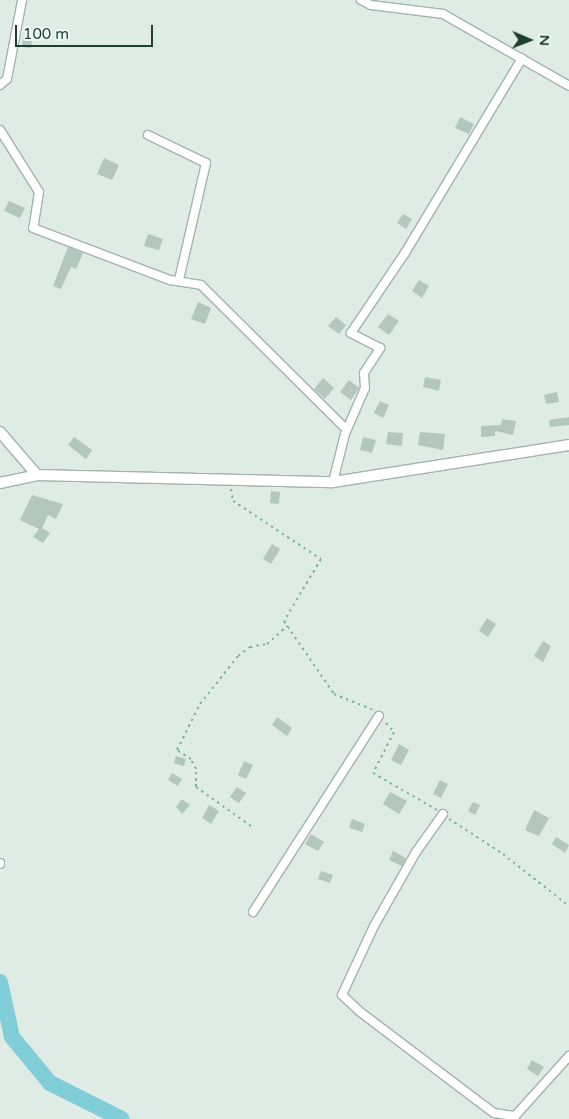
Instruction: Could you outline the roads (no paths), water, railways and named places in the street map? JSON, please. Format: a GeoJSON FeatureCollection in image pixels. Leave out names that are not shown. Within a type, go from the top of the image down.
{"type":"FeatureCollection","features":[{"type":"Feature","properties":{"kind":"street"},"geometry":{"type":"LineString","coordinates":[[0,85],[7,79],[22,0]]}},
{"type":"Feature","properties":{"kind":"street"},"geometry":{"type":"LineString","coordinates":[[361,0],[371,5],[443,14],[569,86]]}},
{"type":"Feature","properties":{"kind":"street"},"geometry":{"type":"LineString","coordinates":[[333,482],[346,430],[365,388],[364,373],[380,348],[351,333],[405,253],[522,58]]}},
{"type":"Feature","properties":{"kind":"street"},"geometry":{"type":"LineString","coordinates":[[0,130],[39,192],[33,228],[122,263],[201,285],[346,430]]}},
{"type":"Feature","properties":{"kind":"street"},"geometry":{"type":"LineString","coordinates":[[148,135],[206,163],[179,280]]}},
{"type":"Feature","properties":{"kind":"street"},"geometry":{"type":"LineString","coordinates":[[0,432],[37,475]]}},
{"type":"Feature","properties":{"kind":"street"},"geometry":{"type":"LineString","coordinates":[[0,483],[37,475],[228,477],[333,482],[569,445]]}},
{"type":"Feature","properties":{"kind":"street"},"geometry":{"type":"LineString","coordinates":[[253,912],[380,716]]}},
{"type":"Feature","properties":{"kind":"street"},"geometry":{"type":"LineString","coordinates":[[443,814],[416,852],[374,926],[342,995],[359,1011],[494,1113],[515,1116],[569,1056]]}},
{"type":"Feature","properties":{"kind":"waterway"},"geometry":{"type":"LineString","coordinates":[[0,982],[12,1037],[50,1083],[122,1119]]}}]}
